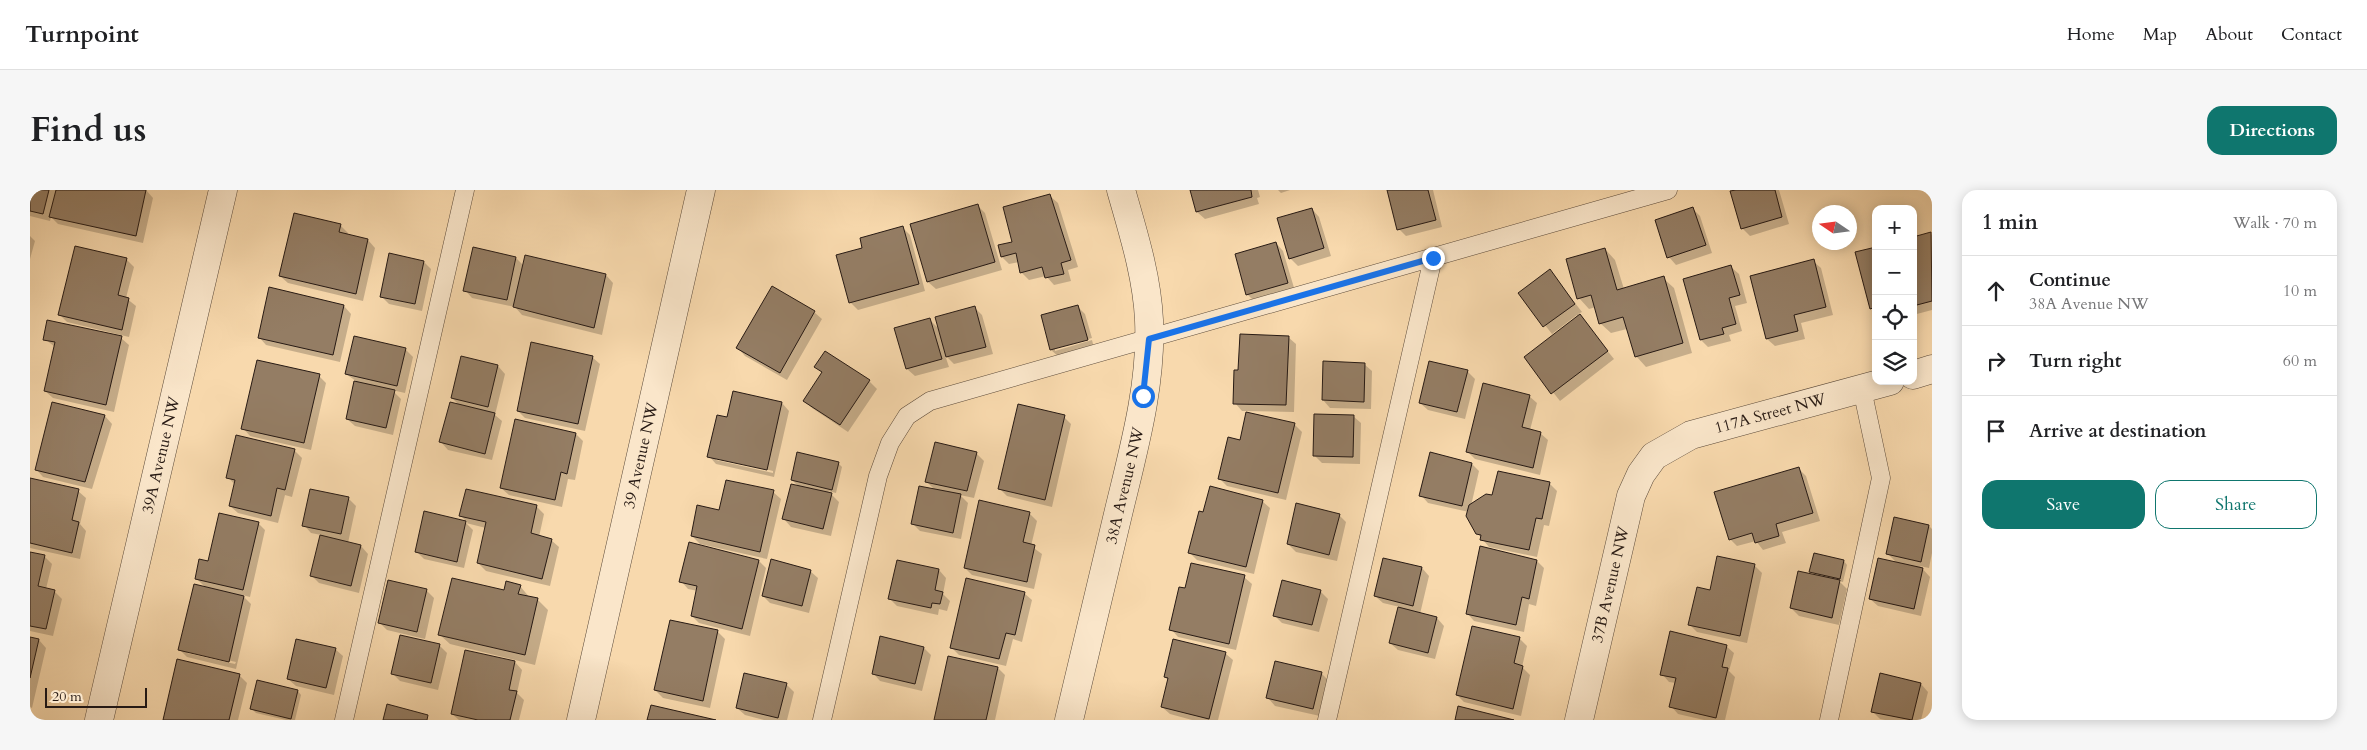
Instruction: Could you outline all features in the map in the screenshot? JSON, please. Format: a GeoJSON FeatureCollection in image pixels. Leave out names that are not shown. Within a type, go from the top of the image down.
{"type":"FeatureCollection","features":[{"type":"Feature","properties":{"kind":"street","name":"39A Avenue NW"},"geometry":{"type":"LineString","coordinates":[[99,720],[223,190]]}},
{"type":"Feature","properties":{"kind":"street","name":"39 Avenue NW"},"geometry":{"type":"LineString","coordinates":[[581,720],[702,190]]}},
{"type":"Feature","properties":{"kind":"street","name":"38A Avenue NW"},"geometry":{"type":"LineString","coordinates":[[1069,720],[1138,432],[1149,339],[1147,301],[1142,270],[1121,190]]}},
{"type":"Feature","properties":{"kind":"street"},"geometry":{"type":"LineString","coordinates":[[1917,374],[1932,369]]}},
{"type":"Feature","properties":{"kind":"street","name":"117A Street NW"},"geometry":{"type":"LineString","coordinates":[[1654,456],[1691,435],[1876,385]]}},
{"type":"Feature","properties":{"kind":"street","name":"37B Avenue NW"},"geometry":{"type":"LineString","coordinates":[[1579,720],[1631,496],[1641,474],[1654,456]]}},
{"type":"Feature","properties":{"kind":"lane"},"geometry":{"type":"LineString","coordinates":[[344,720],[465,190]]}},
{"type":"Feature","properties":{"kind":"lane"},"geometry":{"type":"LineString","coordinates":[[822,720],[878,476],[890,443],[907,416],[930,401],[1668,190]]}},
{"type":"Feature","properties":{"kind":"lane"},"geometry":{"type":"LineString","coordinates":[[1327,720],[1433,258]]}},
{"type":"Feature","properties":{"kind":"lane"},"geometry":{"type":"LineString","coordinates":[[1829,720],[1881,478],[1862,389]]}},
{"type":"Feature","properties":{"kind":"building"},"geometry":{"type":"Polygon","coordinates":[[[30,190],[49,190],[43,214],[30,211],[30,190]]]}},
{"type":"Feature","properties":{"kind":"building"},"geometry":{"type":"Polygon","coordinates":[[[56,190],[146,190],[136,236],[49,217],[56,190]]]}},
{"type":"Feature","properties":{"kind":"building"},"geometry":{"type":"Polygon","coordinates":[[[1190,190],[1251,190],[1252,197],[1196,212],[1190,190]]]}},
{"type":"Feature","properties":{"kind":"building"},"geometry":{"type":"Polygon","coordinates":[[[1387,190],[1428,190],[1436,220],[1397,230],[1387,190]]]}},
{"type":"Feature","properties":{"kind":"building"},"geometry":{"type":"Polygon","coordinates":[[[1775,190],[1782,217],[1741,229],[1730,191],[1775,190]]]}},
{"type":"Feature","properties":{"kind":"building"},"geometry":{"type":"Polygon","coordinates":[[[1050,194],[1071,260],[1061,263],[1064,274],[1045,278],[1042,267],[1020,273],[1016,253],[1001,257],[998,245],[1012,242],[1003,207],[1050,194]]]}},
{"type":"Feature","properties":{"kind":"building"},"geometry":{"type":"Polygon","coordinates":[[[978,204],[995,262],[927,282],[910,224],[978,204]]]}},
{"type":"Feature","properties":{"kind":"building"},"geometry":{"type":"Polygon","coordinates":[[[1693,207],[1706,245],[1667,258],[1655,220],[1693,207]]]}},
{"type":"Feature","properties":{"kind":"building"},"geometry":{"type":"Polygon","coordinates":[[[1312,208],[1324,248],[1289,259],[1277,218],[1312,208]]]}},
{"type":"Feature","properties":{"kind":"building"},"geometry":{"type":"Polygon","coordinates":[[[294,213],[341,224],[339,232],[368,239],[356,294],[279,276],[294,213]]]}},
{"type":"Feature","properties":{"kind":"building"},"geometry":{"type":"Polygon","coordinates":[[[903,226],[919,284],[849,303],[836,255],[862,248],[860,238],[903,226]]]}},
{"type":"Feature","properties":{"kind":"building"},"geometry":{"type":"Polygon","coordinates":[[[1931,232],[1932,301],[1917,305],[1917,250],[1917,236],[1931,232]]]}},
{"type":"Feature","properties":{"kind":"building"},"geometry":{"type":"Polygon","coordinates":[[[1276,242],[1288,283],[1246,295],[1235,254],[1276,242]]]}},
{"type":"Feature","properties":{"kind":"building"},"geometry":{"type":"Polygon","coordinates":[[[75,246],[127,258],[118,295],[129,298],[122,330],[58,315],[75,246]]]}},
{"type":"Feature","properties":{"kind":"building"},"geometry":{"type":"Polygon","coordinates":[[[473,247],[516,257],[507,300],[463,291],[473,247]]]}},
{"type":"Feature","properties":{"kind":"building"},"geometry":{"type":"Polygon","coordinates":[[[1605,248],[1617,290],[1664,276],[1683,343],[1635,357],[1623,317],[1599,324],[1591,295],[1577,299],[1566,259],[1605,248]]]}},
{"type":"Feature","properties":{"kind":"building"},"geometry":{"type":"Polygon","coordinates":[[[1872,248],[1872,308],[1870,309],[1855,252],[1872,248]]]}},
{"type":"Feature","properties":{"kind":"building"},"geometry":{"type":"Polygon","coordinates":[[[389,253],[424,261],[415,304],[380,297],[389,253]]]}},
{"type":"Feature","properties":{"kind":"building"},"geometry":{"type":"Polygon","coordinates":[[[525,255],[606,274],[594,328],[513,307],[525,255]]]}},
{"type":"Feature","properties":{"kind":"building"},"geometry":{"type":"Polygon","coordinates":[[[1814,259],[1826,307],[1794,315],[1798,331],[1766,339],[1750,276],[1814,259]]]}},
{"type":"Feature","properties":{"kind":"building"},"geometry":{"type":"Polygon","coordinates":[[[1731,265],[1740,295],[1729,298],[1736,324],[1722,328],[1724,334],[1700,340],[1683,279],[1731,265]]]}},
{"type":"Feature","properties":{"kind":"building"},"geometry":{"type":"Polygon","coordinates":[[[1550,269],[1575,304],[1543,327],[1518,293],[1550,269]]]}},
{"type":"Feature","properties":{"kind":"building"},"geometry":{"type":"Polygon","coordinates":[[[772,286],[815,311],[780,373],[736,348],[772,286]]]}},
{"type":"Feature","properties":{"kind":"building"},"geometry":{"type":"Polygon","coordinates":[[[269,287],[344,305],[333,355],[258,338],[269,287]]]}},
{"type":"Feature","properties":{"kind":"building"},"geometry":{"type":"Polygon","coordinates":[[[1078,305],[1088,340],[1050,350],[1041,315],[1078,305]]]}},
{"type":"Feature","properties":{"kind":"building"},"geometry":{"type":"Polygon","coordinates":[[[975,306],[986,347],[946,357],[935,317],[975,306]]]}},
{"type":"Feature","properties":{"kind":"building"},"geometry":{"type":"Polygon","coordinates":[[[1580,314],[1608,351],[1551,394],[1524,357],[1580,314]]]}},
{"type":"Feature","properties":{"kind":"building"},"geometry":{"type":"Polygon","coordinates":[[[930,318],[942,359],[906,369],[894,328],[930,318]]]}},
{"type":"Feature","properties":{"kind":"building"},"geometry":{"type":"Polygon","coordinates":[[[47,320],[122,336],[106,405],[44,391],[55,342],[43,340],[47,320]]]}},
{"type":"Feature","properties":{"kind":"building"},"geometry":{"type":"Polygon","coordinates":[[[1240,334],[1289,336],[1286,405],[1233,404],[1234,370],[1238,370],[1240,334]]]}},
{"type":"Feature","properties":{"kind":"building"},"geometry":{"type":"Polygon","coordinates":[[[354,336],[406,348],[397,386],[345,374],[354,336]]]}},
{"type":"Feature","properties":{"kind":"building"},"geometry":{"type":"Polygon","coordinates":[[[531,342],[593,356],[578,424],[517,411],[531,342]]]}},
{"type":"Feature","properties":{"kind":"building"},"geometry":{"type":"Polygon","coordinates":[[[825,351],[870,380],[840,425],[803,401],[822,372],[814,367],[825,351]]]}},
{"type":"Feature","properties":{"kind":"building"},"geometry":{"type":"Polygon","coordinates":[[[461,356],[498,365],[488,407],[451,398],[461,356]]]}},
{"type":"Feature","properties":{"kind":"building"},"geometry":{"type":"Polygon","coordinates":[[[257,360],[320,374],[304,443],[241,429],[257,360]]]}},
{"type":"Feature","properties":{"kind":"building"},"geometry":{"type":"Polygon","coordinates":[[[1323,361],[1365,363],[1364,402],[1322,400],[1323,361]]]}},
{"type":"Feature","properties":{"kind":"building"},"geometry":{"type":"Polygon","coordinates":[[[1429,361],[1468,370],[1457,412],[1419,403],[1429,361]]]}},
{"type":"Feature","properties":{"kind":"building"},"geometry":{"type":"Polygon","coordinates":[[[354,381],[395,390],[386,428],[346,419],[354,381]]]}},
{"type":"Feature","properties":{"kind":"building"},"geometry":{"type":"Polygon","coordinates":[[[1483,383],[1530,395],[1522,427],[1541,432],[1533,468],[1466,452],[1483,383]]]}},
{"type":"Feature","properties":{"kind":"building"},"geometry":{"type":"Polygon","coordinates":[[[733,391],[782,402],[767,470],[707,457],[717,415],[727,417],[733,391]]]}},
{"type":"Feature","properties":{"kind":"building"},"geometry":{"type":"Polygon","coordinates":[[[52,402],[105,415],[85,482],[35,470],[52,402]]]}},
{"type":"Feature","properties":{"kind":"building"},"geometry":{"type":"Polygon","coordinates":[[[450,402],[495,413],[485,454],[439,442],[450,402]]]}},
{"type":"Feature","properties":{"kind":"building"},"geometry":{"type":"Polygon","coordinates":[[[1018,404],[1065,415],[1045,500],[998,489],[1018,404]]]}},
{"type":"Feature","properties":{"kind":"building"},"geometry":{"type":"Polygon","coordinates":[[[1246,412],[1295,423],[1278,493],[1218,479],[1228,437],[1240,440],[1246,412]]]}},
{"type":"Feature","properties":{"kind":"building"},"geometry":{"type":"Polygon","coordinates":[[[1314,414],[1354,415],[1353,457],[1313,456],[1314,414]]]}},
{"type":"Feature","properties":{"kind":"building"},"geometry":{"type":"Polygon","coordinates":[[[515,419],[576,433],[567,474],[561,472],[555,500],[500,488],[515,419]]]}},
{"type":"Feature","properties":{"kind":"building"},"geometry":{"type":"Polygon","coordinates":[[[236,435],[295,449],[285,490],[277,488],[271,516],[229,506],[235,480],[226,478],[236,435]]]}},
{"type":"Feature","properties":{"kind":"building"},"geometry":{"type":"Polygon","coordinates":[[[935,442],[977,452],[967,491],[925,482],[935,442]]]}},
{"type":"Feature","properties":{"kind":"building"},"geometry":{"type":"Polygon","coordinates":[[[797,452],[839,462],[832,490],[791,480],[797,452]]]}},
{"type":"Feature","properties":{"kind":"building"},"geometry":{"type":"Polygon","coordinates":[[[1430,452],[1472,463],[1462,506],[1419,496],[1430,452]]]}},
{"type":"Feature","properties":{"kind":"building"},"geometry":{"type":"Polygon","coordinates":[[[1799,467],[1813,513],[1776,524],[1779,536],[1755,543],[1752,533],[1729,540],[1714,492],[1799,467]]]}},
{"type":"Feature","properties":{"kind":"building"},"geometry":{"type":"Polygon","coordinates":[[[1498,471],[1550,482],[1542,519],[1536,518],[1529,550],[1480,540],[1481,535],[1476,534],[1466,516],[1469,505],[1486,494],[1492,495],[1498,471]]]}},
{"type":"Feature","properties":{"kind":"building"},"geometry":{"type":"Polygon","coordinates":[[[30,478],[79,489],[72,520],[79,522],[72,553],[30,543],[30,478]]]}},
{"type":"Feature","properties":{"kind":"building"},"geometry":{"type":"Polygon","coordinates":[[[726,480],[774,490],[760,552],[691,536],[697,505],[719,510],[726,480]]]}},
{"type":"Feature","properties":{"kind":"building"},"geometry":{"type":"Polygon","coordinates":[[[791,484],[832,493],[823,529],[782,519],[791,484]]]}},
{"type":"Feature","properties":{"kind":"building"},"geometry":{"type":"Polygon","coordinates":[[[919,486],[961,494],[953,533],[911,524],[919,486]]]}},
{"type":"Feature","properties":{"kind":"building"},"geometry":{"type":"Polygon","coordinates":[[[1210,486],[1263,500],[1246,567],[1188,553],[1199,511],[1203,512],[1210,486]]]}},
{"type":"Feature","properties":{"kind":"building"},"geometry":{"type":"Polygon","coordinates":[[[310,489],[349,497],[341,534],[302,526],[310,489]]]}},
{"type":"Feature","properties":{"kind":"building"},"geometry":{"type":"Polygon","coordinates":[[[466,489],[537,505],[531,533],[552,539],[542,579],[477,563],[486,522],[459,516],[466,489]]]}},
{"type":"Feature","properties":{"kind":"building"},"geometry":{"type":"Polygon","coordinates":[[[979,500],[1030,512],[1023,542],[1035,545],[1027,582],[964,568],[979,500]]]}},
{"type":"Feature","properties":{"kind":"building"},"geometry":{"type":"Polygon","coordinates":[[[1296,503],[1340,514],[1329,555],[1287,544],[1296,503]]]}},
{"type":"Feature","properties":{"kind":"building"},"geometry":{"type":"Polygon","coordinates":[[[424,511],[466,521],[457,562],[415,552],[424,511]]]}},
{"type":"Feature","properties":{"kind":"building"},"geometry":{"type":"Polygon","coordinates":[[[219,513],[259,522],[243,590],[195,579],[199,559],[208,561],[219,513]]]}},
{"type":"Feature","properties":{"kind":"building"},"geometry":{"type":"Polygon","coordinates":[[[1894,517],[1929,525],[1921,562],[1886,554],[1894,517]]]}},
{"type":"Feature","properties":{"kind":"building"},"geometry":{"type":"Polygon","coordinates":[[[320,535],[361,545],[351,586],[310,576],[320,535]]]}},
{"type":"Feature","properties":{"kind":"building"},"geometry":{"type":"Polygon","coordinates":[[[689,542],[759,560],[742,629],[691,616],[697,586],[679,582],[689,542]]]}},
{"type":"Feature","properties":{"kind":"building"},"geometry":{"type":"Polygon","coordinates":[[[1480,546],[1537,560],[1529,599],[1522,597],[1516,625],[1466,614],[1480,546]]]}},
{"type":"Feature","properties":{"kind":"building"},"geometry":{"type":"Polygon","coordinates":[[[30,552],[45,555],[38,586],[55,590],[46,629],[30,626],[30,552]]]}},
{"type":"Feature","properties":{"kind":"building"},"geometry":{"type":"Polygon","coordinates":[[[1814,553],[1844,560],[1840,579],[1809,572],[1814,553]]]}},
{"type":"Feature","properties":{"kind":"building"},"geometry":{"type":"Polygon","coordinates":[[[1717,556],[1755,564],[1740,636],[1688,625],[1697,587],[1710,590],[1717,556]]]}},
{"type":"Feature","properties":{"kind":"building"},"geometry":{"type":"Polygon","coordinates":[[[1383,558],[1422,567],[1413,606],[1374,596],[1383,558]]]}},
{"type":"Feature","properties":{"kind":"building"},"geometry":{"type":"Polygon","coordinates":[[[1878,558],[1923,568],[1914,609],[1869,599],[1878,558]]]}},
{"type":"Feature","properties":{"kind":"building"},"geometry":{"type":"Polygon","coordinates":[[[771,559],[811,570],[802,606],[762,596],[771,559]]]}},
{"type":"Feature","properties":{"kind":"building"},"geometry":{"type":"Polygon","coordinates":[[[897,560],[939,569],[935,590],[943,592],[940,604],[932,603],[931,608],[888,599],[897,560]]]}},
{"type":"Feature","properties":{"kind":"building"},"geometry":{"type":"Polygon","coordinates":[[[1191,563],[1245,575],[1229,644],[1169,630],[1179,587],[1185,588],[1191,563]]]}},
{"type":"Feature","properties":{"kind":"building"},"geometry":{"type":"Polygon","coordinates":[[[1798,571],[1840,580],[1832,618],[1790,608],[1798,571]]]}},
{"type":"Feature","properties":{"kind":"building"},"geometry":{"type":"Polygon","coordinates":[[[452,578],[504,590],[506,581],[521,585],[518,594],[538,598],[525,655],[438,635],[452,578]]]}},
{"type":"Feature","properties":{"kind":"building"},"geometry":{"type":"Polygon","coordinates":[[[966,578],[1025,592],[1015,635],[1006,633],[999,659],[950,648],[966,578]]]}},
{"type":"Feature","properties":{"kind":"building"},"geometry":{"type":"Polygon","coordinates":[[[388,580],[427,589],[417,632],[378,623],[388,580]]]}},
{"type":"Feature","properties":{"kind":"building"},"geometry":{"type":"Polygon","coordinates":[[[1282,580],[1321,590],[1312,625],[1273,616],[1282,580]]]}},
{"type":"Feature","properties":{"kind":"building"},"geometry":{"type":"Polygon","coordinates":[[[194,584],[244,596],[229,662],[178,650],[194,584]]]}},
{"type":"Feature","properties":{"kind":"building"},"geometry":{"type":"Polygon","coordinates":[[[1398,607],[1437,617],[1428,653],[1389,643],[1398,607]]]}},
{"type":"Feature","properties":{"kind":"building"},"geometry":{"type":"Polygon","coordinates":[[[670,620],[718,630],[703,701],[654,690],[670,620]]]}},
{"type":"Feature","properties":{"kind":"building"},"geometry":{"type":"Polygon","coordinates":[[[1472,626],[1520,637],[1514,663],[1523,666],[1513,709],[1456,695],[1472,626]]]}},
{"type":"Feature","properties":{"kind":"building"},"geometry":{"type":"Polygon","coordinates":[[[1670,631],[1727,645],[1722,667],[1728,668],[1716,718],[1669,707],[1676,678],[1660,675],[1670,631]]]}},
{"type":"Feature","properties":{"kind":"building"},"geometry":{"type":"Polygon","coordinates":[[[400,635],[440,644],[431,683],[391,674],[400,635]]]}},
{"type":"Feature","properties":{"kind":"building"},"geometry":{"type":"Polygon","coordinates":[[[880,636],[924,647],[915,684],[872,674],[880,636]]]}},
{"type":"Feature","properties":{"kind":"building"},"geometry":{"type":"Polygon","coordinates":[[[30,637],[39,639],[30,678],[30,637]]]}},
{"type":"Feature","properties":{"kind":"building"},"geometry":{"type":"Polygon","coordinates":[[[296,639],[336,648],[326,688],[287,679],[296,639]]]}},
{"type":"Feature","properties":{"kind":"building"},"geometry":{"type":"Polygon","coordinates":[[[1173,639],[1226,652],[1209,719],[1161,707],[1168,678],[1164,677],[1173,639]]]}},
{"type":"Feature","properties":{"kind":"building"},"geometry":{"type":"Polygon","coordinates":[[[465,650],[515,661],[509,690],[517,691],[510,720],[478,720],[451,714],[465,650]]]}},
{"type":"Feature","properties":{"kind":"building"},"geometry":{"type":"Polygon","coordinates":[[[948,656],[998,667],[986,720],[934,720],[948,656]]]}},
{"type":"Feature","properties":{"kind":"building"},"geometry":{"type":"Polygon","coordinates":[[[177,659],[240,674],[229,720],[163,720],[177,659]]]}},
{"type":"Feature","properties":{"kind":"building"},"geometry":{"type":"Polygon","coordinates":[[[1275,661],[1322,672],[1313,709],[1266,698],[1275,661]]]}},
{"type":"Feature","properties":{"kind":"building"},"geometry":{"type":"Polygon","coordinates":[[[744,673],[787,683],[778,718],[736,708],[744,673]]]}},
{"type":"Feature","properties":{"kind":"building"},"geometry":{"type":"Polygon","coordinates":[[[1880,673],[1921,683],[1912,720],[1871,712],[1880,673]]]}},
{"type":"Feature","properties":{"kind":"building"},"geometry":{"type":"Polygon","coordinates":[[[257,680],[298,690],[291,719],[250,709],[257,680]]]}},
{"type":"Feature","properties":{"kind":"building"},"geometry":{"type":"Polygon","coordinates":[[[387,704],[428,715],[427,720],[383,720],[387,704]]]}},
{"type":"Feature","properties":{"kind":"building"},"geometry":{"type":"Polygon","coordinates":[[[651,705],[716,720],[647,720],[651,705]]]}},
{"type":"Feature","properties":{"kind":"building"},"geometry":{"type":"Polygon","coordinates":[[[1458,706],[1514,720],[1455,720],[1458,706]]]}},
{"type":"Feature","properties":{"kind":"route"},"geometry":{"type":"LineString","coordinates":[[1143,396],[1149,339],[1433,258]]}}]}
